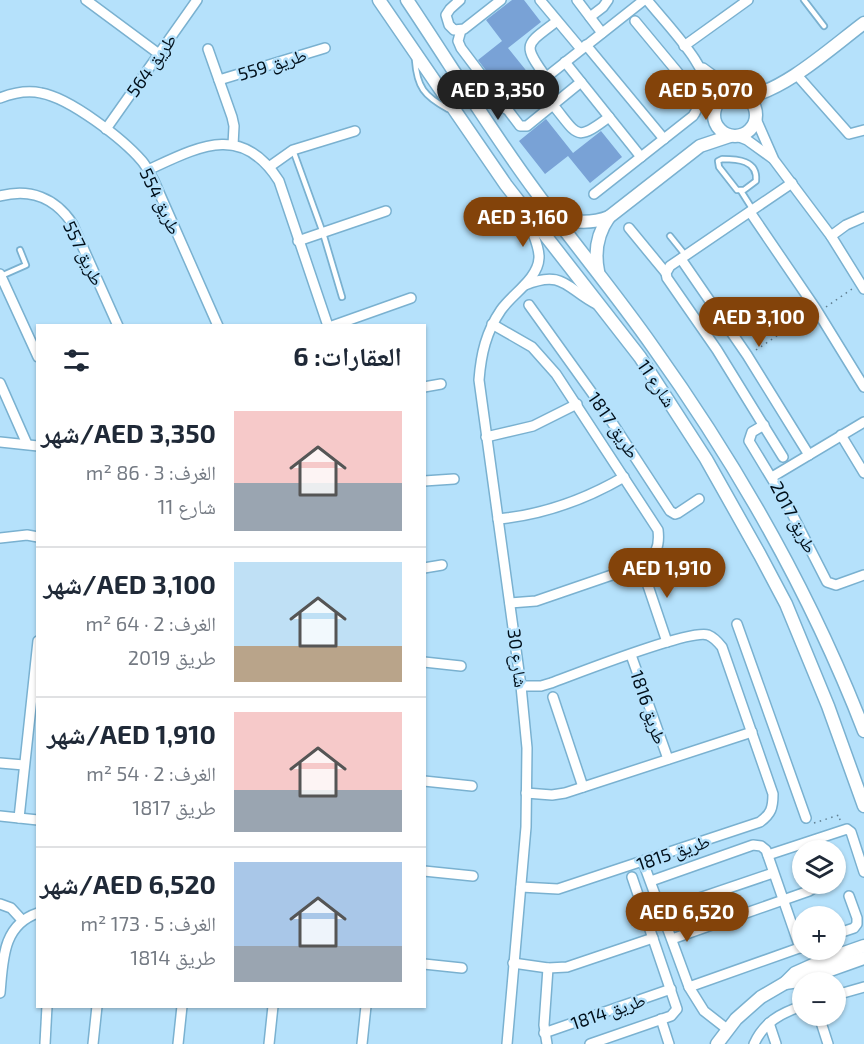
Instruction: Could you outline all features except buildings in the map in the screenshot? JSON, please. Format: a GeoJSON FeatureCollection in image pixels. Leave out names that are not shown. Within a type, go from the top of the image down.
{"type":"FeatureCollection","features":[{"type":"Feature","properties":{"kind":"street"},"geometry":{"type":"LineString","coordinates":[[86,0],[159,54]]}},
{"type":"Feature","properties":{"kind":"street","name":"طريق 564"},"geometry":{"type":"LineString","coordinates":[[106,129],[197,0]]}},
{"type":"Feature","properties":{"kind":"street","name":"شارع 11"},"geometry":{"type":"LineString","coordinates":[[379,0],[453,111],[527,214],[640,357],[706,459],[760,555],[808,654],[864,806]]}},
{"type":"Feature","properties":{"kind":"street","name":"شارع 11"},"geometry":{"type":"LineString","coordinates":[[407,0],[494,133],[537,193],[599,272],[689,401],[780,547],[828,646],[864,731]]}},
{"type":"Feature","properties":{"kind":"street"},"geometry":{"type":"LineString","coordinates":[[460,0],[448,12],[446,18],[451,28],[461,30]]}},
{"type":"Feature","properties":{"kind":"street"},"geometry":{"type":"LineString","coordinates":[[501,0],[461,30],[458,37],[459,45],[518,125],[525,127],[581,82]]}},
{"type":"Feature","properties":{"kind":"street"},"geometry":{"type":"LineString","coordinates":[[540,0],[557,21],[584,47],[663,139]]}},
{"type":"Feature","properties":{"kind":"street"},"geometry":{"type":"LineString","coordinates":[[577,0],[602,33]]}},
{"type":"Feature","properties":{"kind":"street"},"geometry":{"type":"LineString","coordinates":[[590,16],[603,7],[608,0]]}},
{"type":"Feature","properties":{"kind":"street"},"geometry":{"type":"LineString","coordinates":[[506,109],[645,0],[700,66],[710,86],[718,128],[747,140],[774,160]]}},
{"type":"Feature","properties":{"kind":"street"},"geometry":{"type":"LineString","coordinates":[[684,46],[748,0]]}},
{"type":"Feature","properties":{"kind":"street"},"geometry":{"type":"LineString","coordinates":[[546,77],[531,57],[530,46],[534,39],[557,21]]}},
{"type":"Feature","properties":{"kind":"street"},"geometry":{"type":"LineString","coordinates":[[594,194],[693,116],[698,108],[698,100],[694,92],[635,21]]}},
{"type":"Feature","properties":{"kind":"street"},"geometry":{"type":"LineString","coordinates":[[700,146],[714,111],[725,97],[756,95],[777,87],[864,23]]}},
{"type":"Feature","properties":{"kind":"street","name":"طريق 559"},"geometry":{"type":"LineString","coordinates":[[219,80],[326,48]]}},
{"type":"Feature","properties":{"kind":"street","name":"طريق 559"},"geometry":{"type":"LineString","coordinates":[[208,49],[234,126],[234,145]]}},
{"type":"Feature","properties":{"kind":"street"},"geometry":{"type":"LineString","coordinates":[[565,62],[641,157]]}},
{"type":"Feature","properties":{"kind":"street"},"geometry":{"type":"LineString","coordinates":[[700,66],[754,106],[756,119],[774,160],[831,236],[862,286]]}},
{"type":"Feature","properties":{"kind":"street"},"geometry":{"type":"LineString","coordinates":[[796,74],[849,134],[864,130]]}},
{"type":"Feature","properties":{"kind":"street"},"geometry":{"type":"LineString","coordinates":[[599,272],[597,246],[601,230],[609,217],[700,146],[742,135],[752,128],[763,106],[777,87]]}},
{"type":"Feature","properties":{"kind":"street","name":"طريق 554"},"geometry":{"type":"LineString","coordinates":[[0,98],[26,92],[55,97],[106,129],[134,154],[148,170],[217,324]]}},
{"type":"Feature","properties":{"kind":"street"},"geometry":{"type":"LineString","coordinates":[[553,105],[579,133],[589,133],[609,117]]}},
{"type":"Feature","properties":{"kind":"street"},"geometry":{"type":"LineString","coordinates":[[269,167],[292,150],[355,131]]}},
{"type":"Feature","properties":{"kind":"street"},"geometry":{"type":"LineString","coordinates":[[148,170],[198,147],[219,144],[234,145],[250,151],[269,167],[279,181],[327,324]]}},
{"type":"Feature","properties":{"kind":"street"},"geometry":{"type":"LineString","coordinates":[[668,269],[792,183]]}},
{"type":"Feature","properties":{"kind":"street","name":"طريق 557"},"geometry":{"type":"LineString","coordinates":[[0,196],[11,193],[35,194],[52,201],[65,213],[72,223],[117,324]]}},
{"type":"Feature","properties":{"kind":"street"},"geometry":{"type":"LineString","coordinates":[[298,241],[386,211]]}},
{"type":"Feature","properties":{"kind":"street"},"geometry":{"type":"LineString","coordinates":[[752,211],[864,387]]}},
{"type":"Feature","properties":{"kind":"street","name":"شارع 30"},"geometry":{"type":"LineString","coordinates":[[507,1044],[521,887],[527,748],[522,686],[479,380],[480,361],[492,324],[502,308],[536,270],[539,259],[527,214]]}},
{"type":"Feature","properties":{"kind":"street"},"geometry":{"type":"LineString","coordinates":[[556,216],[578,222],[609,217]]}},
{"type":"Feature","properties":{"kind":"street"},"geometry":{"type":"LineString","coordinates":[[831,236],[846,225],[864,217]]}},
{"type":"Feature","properties":{"kind":"street","name":"طريق 2017"},"geometry":{"type":"LineString","coordinates":[[629,228],[668,269],[668,278],[717,350],[783,457]]}},
{"type":"Feature","properties":{"kind":"street"},"geometry":{"type":"LineString","coordinates":[[683,257],[809,455]]}},
{"type":"Feature","properties":{"kind":"street"},"geometry":{"type":"LineString","coordinates":[[0,275],[36,353]]}},
{"type":"Feature","properties":{"kind":"street"},"geometry":{"type":"LineString","coordinates":[[523,286],[554,278],[598,305]]}},
{"type":"Feature","properties":{"kind":"street"},"geometry":{"type":"LineString","coordinates":[[352,322],[411,298]]}},
{"type":"Feature","properties":{"kind":"street","name":"طريق 1817"},"geometry":{"type":"LineString","coordinates":[[529,305],[571,362],[670,511],[675,514],[699,499]]}},
{"type":"Feature","properties":{"kind":"street","name":"طريق 1817"},"geometry":{"type":"LineString","coordinates":[[492,324],[532,347],[556,374],[639,499],[658,530],[660,540],[651,560],[641,565]]}},
{"type":"Feature","properties":{"kind":"street"},"geometry":{"type":"LineString","coordinates":[[556,374],[571,362]]}},
{"type":"Feature","properties":{"kind":"street"},"geometry":{"type":"LineString","coordinates":[[0,383],[32,445]]}},
{"type":"Feature","properties":{"kind":"street"},"geometry":{"type":"LineString","coordinates":[[426,387],[441,384]]}},
{"type":"Feature","properties":{"kind":"street","name":"طريق 1817"},"geometry":{"type":"LineString","coordinates":[[486,437],[533,426],[577,404]]}},
{"type":"Feature","properties":{"kind":"street"},"geometry":{"type":"LineString","coordinates":[[772,477],[864,422]]}},
{"type":"Feature","properties":{"kind":"street","name":"طريق 2017"},"geometry":{"type":"LineString","coordinates":[[764,425],[752,432],[749,441],[800,527],[827,582],[836,585],[863,578]]}},
{"type":"Feature","properties":{"kind":"street"},"geometry":{"type":"LineString","coordinates":[[841,435],[864,473]]}},
{"type":"Feature","properties":{"kind":"street"},"geometry":{"type":"LineString","coordinates":[[0,442],[32,445]]}},
{"type":"Feature","properties":{"kind":"street","name":"طريق 1817"},"geometry":{"type":"LineString","coordinates":[[498,519],[542,511],[590,494],[624,477]]}},
{"type":"Feature","properties":{"kind":"street"},"geometry":{"type":"LineString","coordinates":[[426,481],[454,479]]}},
{"type":"Feature","properties":{"kind":"street"},"geometry":{"type":"LineString","coordinates":[[639,499],[656,489]]}},
{"type":"Feature","properties":{"kind":"street"},"geometry":{"type":"LineString","coordinates":[[0,538],[36,537]]}},
{"type":"Feature","properties":{"kind":"street"},"geometry":{"type":"LineString","coordinates":[[426,568],[442,565]]}},
{"type":"Feature","properties":{"kind":"street"},"geometry":{"type":"LineString","coordinates":[[510,603],[536,601],[641,565],[667,642]]}},
{"type":"Feature","properties":{"kind":"street"},"geometry":{"type":"LineString","coordinates":[[737,624],[806,818]]}},
{"type":"Feature","properties":{"kind":"street","name":"طريق 1815"},"geometry":{"type":"LineString","coordinates":[[521,887],[558,889],[643,862],[760,822],[770,814],[773,806],[773,794],[734,678],[722,647],[707,635],[693,634],[541,686],[522,686]]}},
{"type":"Feature","properties":{"kind":"street","name":"طريق 1816"},"geometry":{"type":"LineString","coordinates":[[631,655],[668,759]]}},
{"type":"Feature","properties":{"kind":"street"},"geometry":{"type":"LineString","coordinates":[[426,662],[461,666]]}},
{"type":"Feature","properties":{"kind":"street"},"geometry":{"type":"LineString","coordinates":[[734,678],[754,672]]}},
{"type":"Feature","properties":{"kind":"street"},"geometry":{"type":"LineString","coordinates":[[18,818],[24,765],[33,727],[36,678]]}},
{"type":"Feature","properties":{"kind":"street"},"geometry":{"type":"LineString","coordinates":[[553,697],[583,787]]}},
{"type":"Feature","properties":{"kind":"street","name":"طريق 1816"},"geometry":{"type":"LineString","coordinates":[[526,793],[558,794],[752,732]]}},
{"type":"Feature","properties":{"kind":"street"},"geometry":{"type":"LineString","coordinates":[[763,762],[783,754]]}},
{"type":"Feature","properties":{"kind":"street"},"geometry":{"type":"LineString","coordinates":[[0,763],[24,765]]}},
{"type":"Feature","properties":{"kind":"street"},"geometry":{"type":"LineString","coordinates":[[426,781],[472,786]]}},
{"type":"Feature","properties":{"kind":"street"},"geometry":{"type":"LineString","coordinates":[[0,816],[36,820]]}},
{"type":"Feature","properties":{"kind":"street"},"geometry":{"type":"LineString","coordinates":[[821,840],[844,829],[849,830],[864,872]]}},
{"type":"Feature","properties":{"kind":"street"},"geometry":{"type":"LineString","coordinates":[[702,842],[709,861]]}},
{"type":"Feature","properties":{"kind":"street"},"geometry":{"type":"LineString","coordinates":[[651,881],[757,845],[764,848],[768,855],[792,924]]}},
{"type":"Feature","properties":{"kind":"street"},"geometry":{"type":"LineString","coordinates":[[768,855],[792,850]]}},
{"type":"Feature","properties":{"kind":"street"},"geometry":{"type":"LineString","coordinates":[[643,862],[688,987],[704,1011],[727,1029]]}},
{"type":"Feature","properties":{"kind":"street"},"geometry":{"type":"LineString","coordinates":[[426,871],[473,876]]}},
{"type":"Feature","properties":{"kind":"street"},"geometry":{"type":"LineString","coordinates":[[662,911],[773,873]]}},
{"type":"Feature","properties":{"kind":"street","name":"طريق 1814"},"geometry":{"type":"LineString","coordinates":[[590,1044],[671,1016],[677,1009],[632,877]]}},
{"type":"Feature","properties":{"kind":"street"},"geometry":{"type":"LineString","coordinates":[[672,939],[800,894]]}},
{"type":"Feature","properties":{"kind":"street"},"geometry":{"type":"LineString","coordinates":[[846,931],[854,928],[857,924],[849,897]]}},
{"type":"Feature","properties":{"kind":"street"},"geometry":{"type":"LineString","coordinates":[[0,904],[11,908],[22,920]]}},
{"type":"Feature","properties":{"kind":"street"},"geometry":{"type":"LineString","coordinates":[[0,993],[9,935],[22,920],[36,914]]}},
{"type":"Feature","properties":{"kind":"street"},"geometry":{"type":"LineString","coordinates":[[513,963],[548,968],[577,965],[653,938]]}},
{"type":"Feature","properties":{"kind":"street"},"geometry":{"type":"LineString","coordinates":[[717,1044],[727,1029],[761,997],[785,983],[801,970],[864,946]]}},
{"type":"Feature","properties":{"kind":"street"},"geometry":{"type":"LineString","coordinates":[[688,987],[792,950]]}},
{"type":"Feature","properties":{"kind":"street"},"geometry":{"type":"LineString","coordinates":[[662,962],[677,956]]}},
{"type":"Feature","properties":{"kind":"street"},"geometry":{"type":"LineString","coordinates":[[785,983],[799,981],[847,964],[864,961]]}},
{"type":"Feature","properties":{"kind":"street"},"geometry":{"type":"LineString","coordinates":[[426,964],[462,968]]}},
{"type":"Feature","properties":{"kind":"street","name":"طريق 1814"},"geometry":{"type":"LineString","coordinates":[[547,1044],[544,1033],[548,968]]}},
{"type":"Feature","properties":{"kind":"street","name":"طريق 1814"},"geometry":{"type":"LineString","coordinates":[[544,1033],[671,989]]}},
{"type":"Feature","properties":{"kind":"street"},"geometry":{"type":"LineString","coordinates":[[846,992],[863,989]]}},
{"type":"Feature","properties":{"kind":"street"},"geometry":{"type":"LineString","coordinates":[[45,1044],[47,1008]]}},
{"type":"Feature","properties":{"kind":"street"},"geometry":{"type":"LineString","coordinates":[[93,1044],[97,1008]]}},
{"type":"Feature","properties":{"kind":"street"},"geometry":{"type":"LineString","coordinates":[[178,1044],[182,1008]]}},
{"type":"Feature","properties":{"kind":"street"},"geometry":{"type":"LineString","coordinates":[[269,1044],[273,1008]]}},
{"type":"Feature","properties":{"kind":"street"},"geometry":{"type":"LineString","coordinates":[[362,1044],[366,1008]]}},
{"type":"Feature","properties":{"kind":"street"},"geometry":{"type":"LineString","coordinates":[[754,1044],[769,1023],[792,1009]]}},
{"type":"Feature","properties":{"kind":"street","name":"طريق 1814"},"geometry":{"type":"LineString","coordinates":[[661,1019],[669,1044]]}},
{"type":"Feature","properties":{"kind":"street"},"geometry":{"type":"LineString","coordinates":[[769,1023],[776,1044]]}},
{"type":"Feature","properties":{"kind":"street"},"geometry":{"type":"LineString","coordinates":[[822,1026],[828,1044]]}},
{"type":"Feature","properties":{"kind":"lane"},"geometry":{"type":"LineString","coordinates":[[804,0],[824,26]]}},
{"type":"Feature","properties":{"kind":"lane"},"geometry":{"type":"LineString","coordinates":[[292,150],[323,233],[342,297]]}},
{"type":"Feature","properties":{"kind":"lane"},"geometry":{"type":"LineString","coordinates":[[741,191],[756,181],[756,174],[743,160],[720,160],[718,167],[735,188],[741,191],[752,211]]}},
{"type":"Feature","properties":{"kind":"lane"},"geometry":{"type":"LineString","coordinates":[[670,236],[683,257]]}},
{"type":"Feature","properties":{"kind":"lane"},"geometry":{"type":"LineString","coordinates":[[0,275],[26,265],[20,250]]}},
{"type":"Feature","properties":{"kind":"path"},"geometry":{"type":"LineString","coordinates":[[747,355],[817,310],[862,286]]}},
{"type":"Feature","properties":{"kind":"path"},"geometry":{"type":"LineString","coordinates":[[806,818],[813,823],[839,815],[844,829]]}}]}
